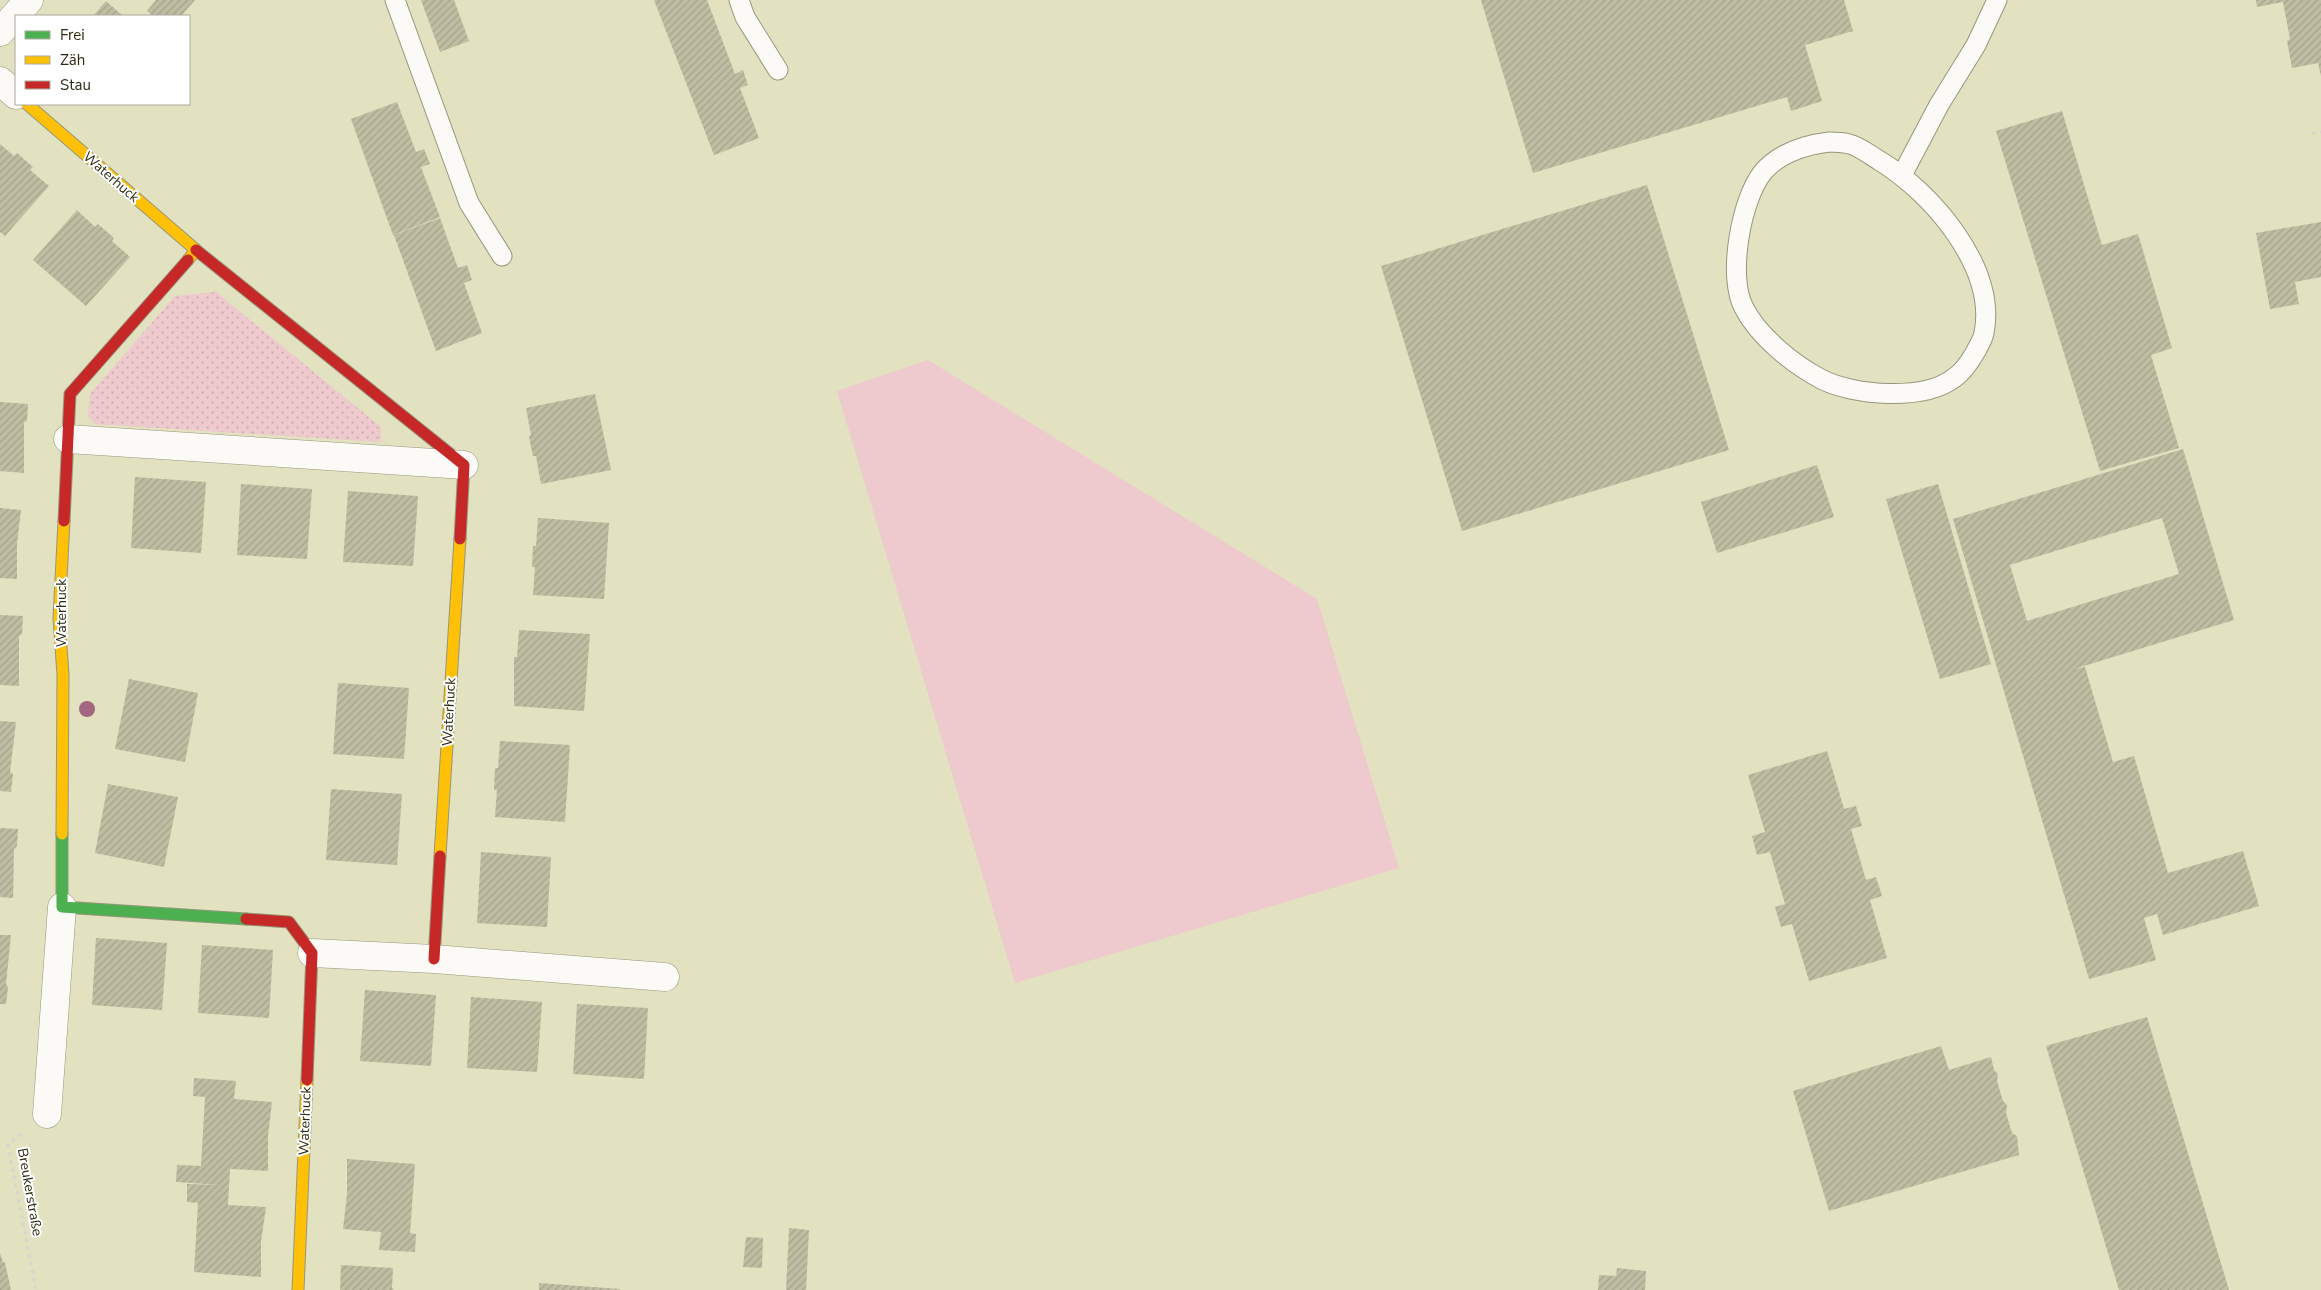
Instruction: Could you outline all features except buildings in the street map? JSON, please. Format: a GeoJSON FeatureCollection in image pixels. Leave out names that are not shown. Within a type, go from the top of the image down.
{"type":"FeatureCollection","features":[{"type":"Feature","properties":{"kind":"street"},"geometry":{"type":"LineString","coordinates":[[15,15],[29,0]]}},
{"type":"Feature","properties":{"kind":"street"},"geometry":{"type":"LineString","coordinates":[[0,32],[15,15]]}},
{"type":"Feature","properties":{"kind":"street"},"geometry":{"type":"LineString","coordinates":[[0,81],[15,94]]}},
{"type":"Feature","properties":{"kind":"street","name":"Waterhuck"},"geometry":{"type":"LineString","coordinates":[[27,105],[196,250],[464,465],[434,959]]}},
{"type":"Feature","properties":{"kind":"street","name":"Waterhuck"},"geometry":{"type":"LineString","coordinates":[[47,1114],[62,907],[63,674],[59,618],[70,394],[196,250]]}},
{"type":"Feature","properties":{"kind":"street"},"geometry":{"type":"LineString","coordinates":[[68,439],[464,465]]}},
{"type":"Feature","properties":{"kind":"street"},"geometry":{"type":"LineString","coordinates":[[62,907],[289,922],[312,953],[434,959],[665,977]]}},
{"type":"Feature","properties":{"kind":"street","name":"Waterhuck"},"geometry":{"type":"LineString","coordinates":[[298,1290],[312,953]]}},
{"type":"Feature","properties":{"kind":"lane"},"geometry":{"type":"LineString","coordinates":[[395,0],[469,203],[502,256]]}},
{"type":"Feature","properties":{"kind":"lane"},"geometry":{"type":"LineString","coordinates":[[739,0],[745,18],[778,70]]}},
{"type":"Feature","properties":{"kind":"lane"},"geometry":{"type":"LineString","coordinates":[[1902,175],[1939,104],[1976,45],[1998,0]]}},
{"type":"Feature","properties":{"kind":"lane"},"geometry":{"type":"LineString","coordinates":[[1829,142],[1850,144],[1902,175],[1942,214],[1960,239],[1975,269],[1985,302],[1984,334],[1972,358],[1954,379],[1924,392],[1887,393],[1856,390],[1822,380],[1789,357],[1760,330],[1743,307],[1737,271],[1738,242],[1745,209],[1763,173],[1787,153],[1808,145],[1829,142]]}},
{"type":"Feature","properties":{"kind":"path"},"geometry":{"type":"LineString","coordinates":[[2312,133],[2321,132]]}},
{"type":"Feature","properties":{"kind":"path","name":"Breukerstraße"},"geometry":{"type":"LineString","coordinates":[[36,1290],[8,1145],[47,1114]]}},
{"type":"Feature","properties":{"kind":"shaded area"},"geometry":{"type":"Polygon","coordinates":[[[216,292],[381,427],[381,442],[95,424],[88,416],[90,394],[175,296],[216,292]]]}},
{"type":"Feature","properties":{"kind":"shaded area"},"geometry":{"type":"Polygon","coordinates":[[[928,360],[1317,599],[1399,868],[1015,983],[837,391],[928,360]]]}},
{"type":"Feature","properties":{"kind":"traffic: fast"},"geometry":{"type":"LineString","coordinates":[[62,834],[62,907],[246,919]]}},
{"type":"Feature","properties":{"kind":"traffic: slow"},"geometry":{"type":"LineString","coordinates":[[28,105],[196,250],[188,260]]}},
{"type":"Feature","properties":{"kind":"traffic: slow"},"geometry":{"type":"LineString","coordinates":[[62,834],[63,675],[59,618],[64,521]]}},
{"type":"Feature","properties":{"kind":"traffic: slow"},"geometry":{"type":"LineString","coordinates":[[440,856],[460,539]]}},
{"type":"Feature","properties":{"kind":"traffic: slow"},"geometry":{"type":"LineString","coordinates":[[298,1290],[307,1080]]}},
{"type":"Feature","properties":{"kind":"traffic: jam"},"geometry":{"type":"LineString","coordinates":[[196,250],[464,465],[460,539]]}},
{"type":"Feature","properties":{"kind":"traffic: jam"},"geometry":{"type":"LineString","coordinates":[[64,521],[70,394],[188,260]]}},
{"type":"Feature","properties":{"kind":"traffic: jam"},"geometry":{"type":"LineString","coordinates":[[434,959],[440,856]]}},
{"type":"Feature","properties":{"kind":"traffic: jam"},"geometry":{"type":"LineString","coordinates":[[246,919],[289,922],[312,953],[307,1080]]}}]}
